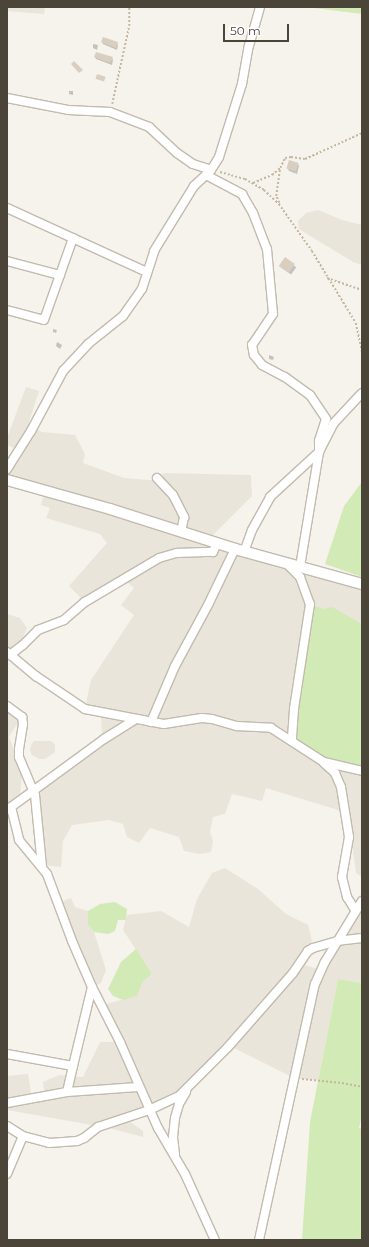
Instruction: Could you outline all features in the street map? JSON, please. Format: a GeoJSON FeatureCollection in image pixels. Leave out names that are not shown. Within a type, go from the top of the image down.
{"type":"FeatureCollection","features":[{"type":"Feature","properties":{"kind":"street"},"geometry":{"type":"LineString","coordinates":[[7,469],[31,430],[63,371],[74,357],[123,316],[142,289],[152,254],[194,186],[208,173],[219,158],[242,84],[249,46],[260,7]]}},
{"type":"Feature","properties":{"kind":"street"},"geometry":{"type":"LineString","coordinates":[[7,98],[68,110],[110,112],[149,127],[177,153],[242,194],[253,213],[267,249],[273,314],[252,345],[254,355],[262,365],[285,377],[310,395],[326,419],[319,441],[319,452],[300,567]]}},
{"type":"Feature","properties":{"kind":"street"},"geometry":{"type":"LineString","coordinates":[[7,208],[147,272]]}},
{"type":"Feature","properties":{"kind":"street"},"geometry":{"type":"LineString","coordinates":[[7,310],[44,320],[73,238]]}},
{"type":"Feature","properties":{"kind":"street"},"geometry":{"type":"LineString","coordinates":[[7,261],[60,275]]}},
{"type":"Feature","properties":{"kind":"street"},"geometry":{"type":"LineString","coordinates":[[151,722],[175,666],[270,497],[319,452],[333,424],[362,393]]}},
{"type":"Feature","properties":{"kind":"street"},"geometry":{"type":"LineString","coordinates":[[157,478],[173,496],[184,518],[181,532]]}},
{"type":"Feature","properties":{"kind":"street"},"geometry":{"type":"LineString","coordinates":[[7,480],[110,509],[240,550],[362,584]]}},
{"type":"Feature","properties":{"kind":"street"},"geometry":{"type":"LineString","coordinates":[[217,543],[213,552],[177,553],[159,558],[85,602],[64,620],[38,630],[23,645],[9,653],[36,676],[85,709],[151,722],[176,723],[193,719],[212,719],[237,726],[271,728],[324,762],[335,773],[340,787],[349,837],[342,877],[346,897],[355,910]]}},
{"type":"Feature","properties":{"kind":"street"},"geometry":{"type":"LineString","coordinates":[[286,563],[300,577],[310,604],[294,709],[292,741]]}},
{"type":"Feature","properties":{"kind":"street"},"geometry":{"type":"LineString","coordinates":[[7,706],[22,717],[23,724],[19,757],[33,790],[39,820],[42,866],[92,987],[120,1042],[138,1087],[164,1141],[175,1155],[202,1208],[215,1240]]}},
{"type":"Feature","properties":{"kind":"street"},"geometry":{"type":"LineString","coordinates":[[42,866],[19,840],[9,808],[80,758],[104,739],[135,720]]}},
{"type":"Feature","properties":{"kind":"street"},"geometry":{"type":"LineString","coordinates":[[324,762],[362,771]]}},
{"type":"Feature","properties":{"kind":"street"},"geometry":{"type":"LineString","coordinates":[[259,1240],[315,984],[325,962],[355,910],[362,901]]}},
{"type":"Feature","properties":{"kind":"street"},"geometry":{"type":"LineString","coordinates":[[175,1155],[173,1137],[175,1118],[178,1104],[187,1090],[244,1029],[292,973],[308,951],[313,948],[337,941],[362,938]]}},
{"type":"Feature","properties":{"kind":"street"},"geometry":{"type":"LineString","coordinates":[[67,1092],[92,987]]}},
{"type":"Feature","properties":{"kind":"street"},"geometry":{"type":"LineString","coordinates":[[7,1054],[73,1066]]}},
{"type":"Feature","properties":{"kind":"street"},"geometry":{"type":"LineString","coordinates":[[7,1103],[67,1092],[138,1087]]}},
{"type":"Feature","properties":{"kind":"street"},"geometry":{"type":"LineString","coordinates":[[7,1126],[23,1136],[49,1143],[77,1141],[103,1125],[149,1110],[172,1100],[187,1090]]}},
{"type":"Feature","properties":{"kind":"street"},"geometry":{"type":"LineString","coordinates":[[7,1174],[23,1136]]}},
{"type":"Feature","properties":{"kind":"path"},"geometry":{"type":"LineString","coordinates":[[110,112],[129,26],[129,7]]}},
{"type":"Feature","properties":{"kind":"path"},"geometry":{"type":"LineString","coordinates":[[279,204],[276,196],[280,168],[285,158],[305,158],[362,133]]}},
{"type":"Feature","properties":{"kind":"path"},"geometry":{"type":"LineString","coordinates":[[252,183],[272,174],[280,168]]}},
{"type":"Feature","properties":{"kind":"path"},"geometry":{"type":"LineString","coordinates":[[208,173],[245,179],[264,190],[279,204],[312,251],[327,278],[356,323],[362,352]]}},
{"type":"Feature","properties":{"kind":"path"},"geometry":{"type":"LineString","coordinates":[[327,278],[362,290]]}},
{"type":"Feature","properties":{"kind":"path"},"geometry":{"type":"LineString","coordinates":[[294,1078],[342,1083],[362,1087]]}},
{"type":"Feature","properties":{"kind":"shaded area"},"geometry":{"type":"Polygon","coordinates":[[[7,7],[45,7],[44,14],[7,11],[7,7]]]}},
{"type":"Feature","properties":{"kind":"shaded area"},"geometry":{"type":"Polygon","coordinates":[[[318,210],[342,220],[362,225],[362,265],[353,262],[299,229],[298,221],[306,213],[318,210]]]}},
{"type":"Feature","properties":{"kind":"shaded area"},"geometry":{"type":"Polygon","coordinates":[[[26,387],[39,391],[28,425],[42,432],[75,435],[85,454],[83,463],[124,478],[162,481],[163,473],[251,475],[252,496],[208,540],[215,549],[362,590],[362,877],[356,873],[348,813],[266,788],[262,801],[232,794],[225,814],[213,817],[210,832],[213,841],[211,852],[200,854],[184,851],[179,837],[150,828],[139,843],[127,837],[123,824],[109,820],[72,825],[63,841],[61,867],[44,865],[34,786],[102,737],[101,712],[85,708],[91,680],[134,615],[121,605],[134,588],[125,580],[85,602],[69,586],[107,543],[100,534],[46,518],[50,508],[41,505],[46,488],[7,478],[7,466],[17,449],[7,445],[7,438],[26,387]]]}},
{"type":"Feature","properties":{"kind":"shaded area"},"geometry":{"type":"Polygon","coordinates":[[[7,614],[20,618],[27,628],[21,642],[10,651],[7,658],[7,614]]]}},
{"type":"Feature","properties":{"kind":"shaded area"},"geometry":{"type":"Polygon","coordinates":[[[7,709],[20,719],[9,737],[22,772],[20,796],[7,806],[7,709]]]}},
{"type":"Feature","properties":{"kind":"shaded area"},"geometry":{"type":"Polygon","coordinates":[[[34,741],[51,741],[55,745],[55,752],[45,759],[39,759],[32,755],[30,750],[34,741]]]}},
{"type":"Feature","properties":{"kind":"shaded area"},"geometry":{"type":"Polygon","coordinates":[[[225,868],[258,889],[286,914],[308,925],[312,941],[305,965],[320,970],[362,902],[362,983],[338,979],[318,1080],[294,1078],[226,1044],[186,1088],[171,1097],[122,1116],[143,1131],[143,1137],[109,1128],[7,1110],[7,1076],[28,1074],[31,1093],[44,1091],[43,1082],[59,1075],[83,1077],[100,1042],[119,1042],[102,1005],[136,996],[143,980],[152,974],[123,930],[127,915],[161,911],[189,927],[197,899],[212,873],[225,868]]]}},
{"type":"Feature","properties":{"kind":"shaded area"},"geometry":{"type":"Polygon","coordinates":[[[71,898],[75,907],[88,911],[88,924],[94,932],[106,970],[101,983],[93,987],[58,903],[71,898]]]}},
{"type":"Feature","properties":{"kind":"green space"},"geometry":{"type":"Polygon","coordinates":[[[306,7],[362,7],[362,14],[306,7]]]}},
{"type":"Feature","properties":{"kind":"green space"},"geometry":{"type":"Polygon","coordinates":[[[362,482],[362,577],[325,564],[344,506],[362,482]]]}},
{"type":"Feature","properties":{"kind":"green space"},"geometry":{"type":"Polygon","coordinates":[[[308,603],[323,609],[332,607],[362,624],[362,776],[325,761],[290,738],[293,688],[302,650],[308,603]]]}},
{"type":"Feature","properties":{"kind":"green space"},"geometry":{"type":"Polygon","coordinates":[[[115,902],[127,909],[126,920],[118,920],[115,931],[108,934],[94,932],[88,924],[88,911],[100,904],[115,902]]]}},
{"type":"Feature","properties":{"kind":"green space"},"geometry":{"type":"Polygon","coordinates":[[[136,949],[152,974],[143,981],[137,996],[123,1000],[113,996],[108,989],[121,962],[136,949]]]}},
{"type":"Feature","properties":{"kind":"green space"},"geometry":{"type":"Polygon","coordinates":[[[338,979],[362,983],[362,1114],[359,1128],[362,1129],[362,1240],[302,1240],[310,1122],[338,979]]]}},
{"type":"Feature","properties":{"kind":"building"},"geometry":{"type":"Polygon","coordinates":[[[103,37],[118,42],[116,48],[101,42],[103,37]]]}},
{"type":"Feature","properties":{"kind":"building"},"geometry":{"type":"Polygon","coordinates":[[[96,52],[113,57],[110,63],[94,57],[96,52]]]}},
{"type":"Feature","properties":{"kind":"building"},"geometry":{"type":"Polygon","coordinates":[[[74,61],[83,70],[79,73],[71,64],[74,61]]]}},
{"type":"Feature","properties":{"kind":"building"},"geometry":{"type":"Polygon","coordinates":[[[97,74],[106,77],[104,82],[95,79],[97,74]]]}},
{"type":"Feature","properties":{"kind":"building"},"geometry":{"type":"Polygon","coordinates":[[[289,160],[299,163],[296,172],[286,169],[289,160]]]}},
{"type":"Feature","properties":{"kind":"building"},"geometry":{"type":"Polygon","coordinates":[[[285,257],[295,264],[289,273],[279,266],[285,257]]]}}]}
